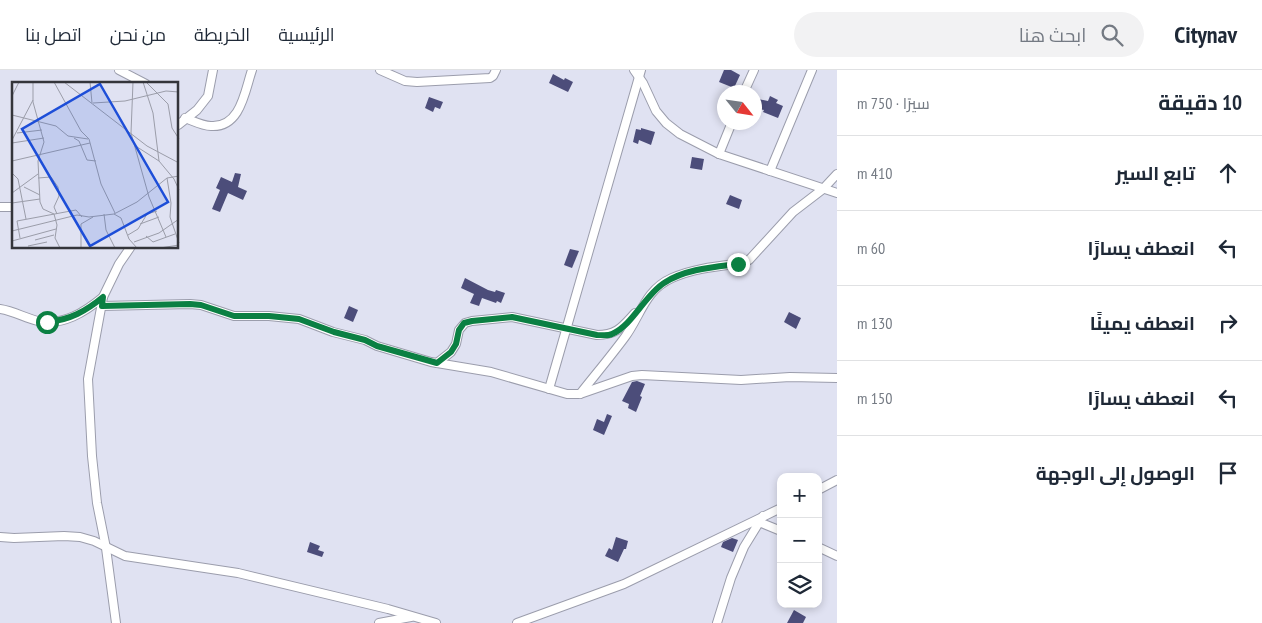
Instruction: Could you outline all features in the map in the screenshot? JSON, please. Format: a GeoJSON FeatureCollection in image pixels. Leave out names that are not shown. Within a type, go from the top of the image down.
{"type":"FeatureCollection","features":[{"type":"Feature","properties":{"kind":"street"},"geometry":{"type":"LineString","coordinates":[[119,70],[142,82]]}},
{"type":"Feature","properties":{"kind":"street"},"geometry":{"type":"LineString","coordinates":[[179,124],[196,110],[208,96],[213,70]]}},
{"type":"Feature","properties":{"kind":"street"},"geometry":{"type":"LineString","coordinates":[[185,118],[210,126],[219,126],[235,116],[239,110],[252,70]]}},
{"type":"Feature","properties":{"kind":"street"},"geometry":{"type":"LineString","coordinates":[[380,70],[405,81],[416,82],[490,78],[496,70]]}},
{"type":"Feature","properties":{"kind":"street"},"geometry":{"type":"LineString","coordinates":[[747,85],[754,70]]}},
{"type":"Feature","properties":{"kind":"street"},"geometry":{"type":"LineString","coordinates":[[770,171],[812,70]]}},
{"type":"Feature","properties":{"kind":"street"},"geometry":{"type":"LineString","coordinates":[[638,72],[656,111],[666,123],[680,134],[719,154],[837,193]]}},
{"type":"Feature","properties":{"kind":"street"},"geometry":{"type":"LineString","coordinates":[[549,389],[638,72]]}},
{"type":"Feature","properties":{"kind":"street"},"geometry":{"type":"LineString","coordinates":[[719,154],[729,130]]}},
{"type":"Feature","properties":{"kind":"street"},"geometry":{"type":"LineString","coordinates":[[437,363],[451,352],[456,344],[459,330],[464,323],[472,321],[512,317],[597,335],[613,334],[640,308],[656,289],[672,278],[710,268],[743,263],[749,260],[793,212],[823,189],[837,174]]}},
{"type":"Feature","properties":{"kind":"street"},"geometry":{"type":"LineString","coordinates":[[116,623],[106,548],[97,503],[92,456],[88,379],[103,297],[119,264],[129,249]]}},
{"type":"Feature","properties":{"kind":"street"},"geometry":{"type":"LineString","coordinates":[[0,309],[37,321],[56,321],[73,317],[103,297]]}},
{"type":"Feature","properties":{"kind":"street"},"geometry":{"type":"LineString","coordinates":[[102,306],[190,304],[201,305],[234,316],[269,316],[299,319],[334,332],[365,340],[377,346],[437,363],[491,372],[567,394],[580,394],[632,376],[642,375],[741,380],[790,377],[837,378]]}},
{"type":"Feature","properties":{"kind":"street"},"geometry":{"type":"LineString","coordinates":[[580,394],[627,335],[640,308]]}},
{"type":"Feature","properties":{"kind":"street"},"geometry":{"type":"LineString","coordinates":[[822,488],[837,480]]}},
{"type":"Feature","properties":{"kind":"street"},"geometry":{"type":"LineString","coordinates":[[517,623],[624,584],[777,510]]}},
{"type":"Feature","properties":{"kind":"street"},"geometry":{"type":"LineString","coordinates":[[761,519],[777,529]]}},
{"type":"Feature","properties":{"kind":"street"},"geometry":{"type":"LineString","coordinates":[[717,623],[731,578],[744,547],[761,519]]}},
{"type":"Feature","properties":{"kind":"street"},"geometry":{"type":"LineString","coordinates":[[0,537],[73,536],[88,539],[129,557],[238,573],[436,623]]}},
{"type":"Feature","properties":{"kind":"street"},"geometry":{"type":"LineString","coordinates":[[822,549],[837,556]]}},
{"type":"Feature","properties":{"kind":"street"},"geometry":{"type":"LineString","coordinates":[[379,623],[416,617]]}},
{"type":"Feature","properties":{"kind":"building"},"geometry":{"type":"Polygon","coordinates":[[[724,70],[731,70],[740,75],[735,85],[726,85],[719,82],[724,70]]]}},
{"type":"Feature","properties":{"kind":"building"},"geometry":{"type":"Polygon","coordinates":[[[553,74],[573,82],[568,92],[549,83],[553,74]]]}},
{"type":"Feature","properties":{"kind":"building"},"geometry":{"type":"Polygon","coordinates":[[[770,96],[778,100],[776,103],[783,106],[778,118],[763,112],[762,100],[768,101],[770,96]]]}},
{"type":"Feature","properties":{"kind":"building"},"geometry":{"type":"Polygon","coordinates":[[[429,97],[443,102],[440,109],[435,107],[433,112],[425,108],[429,97]]]}},
{"type":"Feature","properties":{"kind":"building"},"geometry":{"type":"Polygon","coordinates":[[[641,128],[655,132],[651,145],[639,140],[638,144],[633,142],[636,129],[641,130],[641,128]]]}},
{"type":"Feature","properties":{"kind":"building"},"geometry":{"type":"Polygon","coordinates":[[[692,157],[704,159],[702,170],[690,168],[692,157]]]}},
{"type":"Feature","properties":{"kind":"building"},"geometry":{"type":"Polygon","coordinates":[[[235,173],[241,174],[238,187],[247,191],[243,200],[228,193],[220,212],[212,209],[220,190],[216,188],[221,177],[232,182],[235,173]]]}},
{"type":"Feature","properties":{"kind":"building"},"geometry":{"type":"Polygon","coordinates":[[[730,195],[742,200],[739,209],[726,204],[730,195]]]}},
{"type":"Feature","properties":{"kind":"building"},"geometry":{"type":"Polygon","coordinates":[[[570,249],[579,251],[572,268],[564,265],[570,249]]]}},
{"type":"Feature","properties":{"kind":"building"},"geometry":{"type":"Polygon","coordinates":[[[465,278],[488,290],[505,293],[501,303],[482,298],[479,306],[470,303],[474,294],[461,288],[465,278]]]}},
{"type":"Feature","properties":{"kind":"building"},"geometry":{"type":"Polygon","coordinates":[[[349,306],[358,310],[353,322],[344,318],[349,306]]]}},
{"type":"Feature","properties":{"kind":"building"},"geometry":{"type":"Polygon","coordinates":[[[789,312],[801,318],[796,329],[784,322],[789,312]]]}},
{"type":"Feature","properties":{"kind":"building"},"geometry":{"type":"Polygon","coordinates":[[[637,381],[645,384],[636,412],[628,408],[629,404],[622,401],[632,382],[637,381]]]}},
{"type":"Feature","properties":{"kind":"building"},"geometry":{"type":"Polygon","coordinates":[[[607,414],[612,416],[604,435],[593,430],[597,419],[604,422],[607,414]]]}},
{"type":"Feature","properties":{"kind":"building"},"geometry":{"type":"Polygon","coordinates":[[[616,537],[628,541],[626,549],[624,549],[618,562],[605,556],[609,548],[612,550],[616,537]]]}},
{"type":"Feature","properties":{"kind":"building"},"geometry":{"type":"Polygon","coordinates":[[[732,538],[738,540],[733,552],[721,547],[723,542],[732,538]]]}},
{"type":"Feature","properties":{"kind":"building"},"geometry":{"type":"Polygon","coordinates":[[[310,542],[320,546],[318,550],[324,552],[322,557],[307,552],[310,542]]]}},
{"type":"Feature","properties":{"kind":"building"},"geometry":{"type":"Polygon","coordinates":[[[794,610],[806,617],[803,623],[787,623],[794,610]]]}},
{"type":"Feature","properties":{"kind":"route"},"geometry":{"type":"LineString","coordinates":[[47,322],[73,317],[103,297],[102,306],[201,305],[226,315],[299,319],[334,332],[365,340],[377,346],[437,363],[454,349],[459,330],[464,323],[512,317],[597,335],[613,334],[626,323],[656,289],[672,278],[710,268],[738,264]]}}]}
